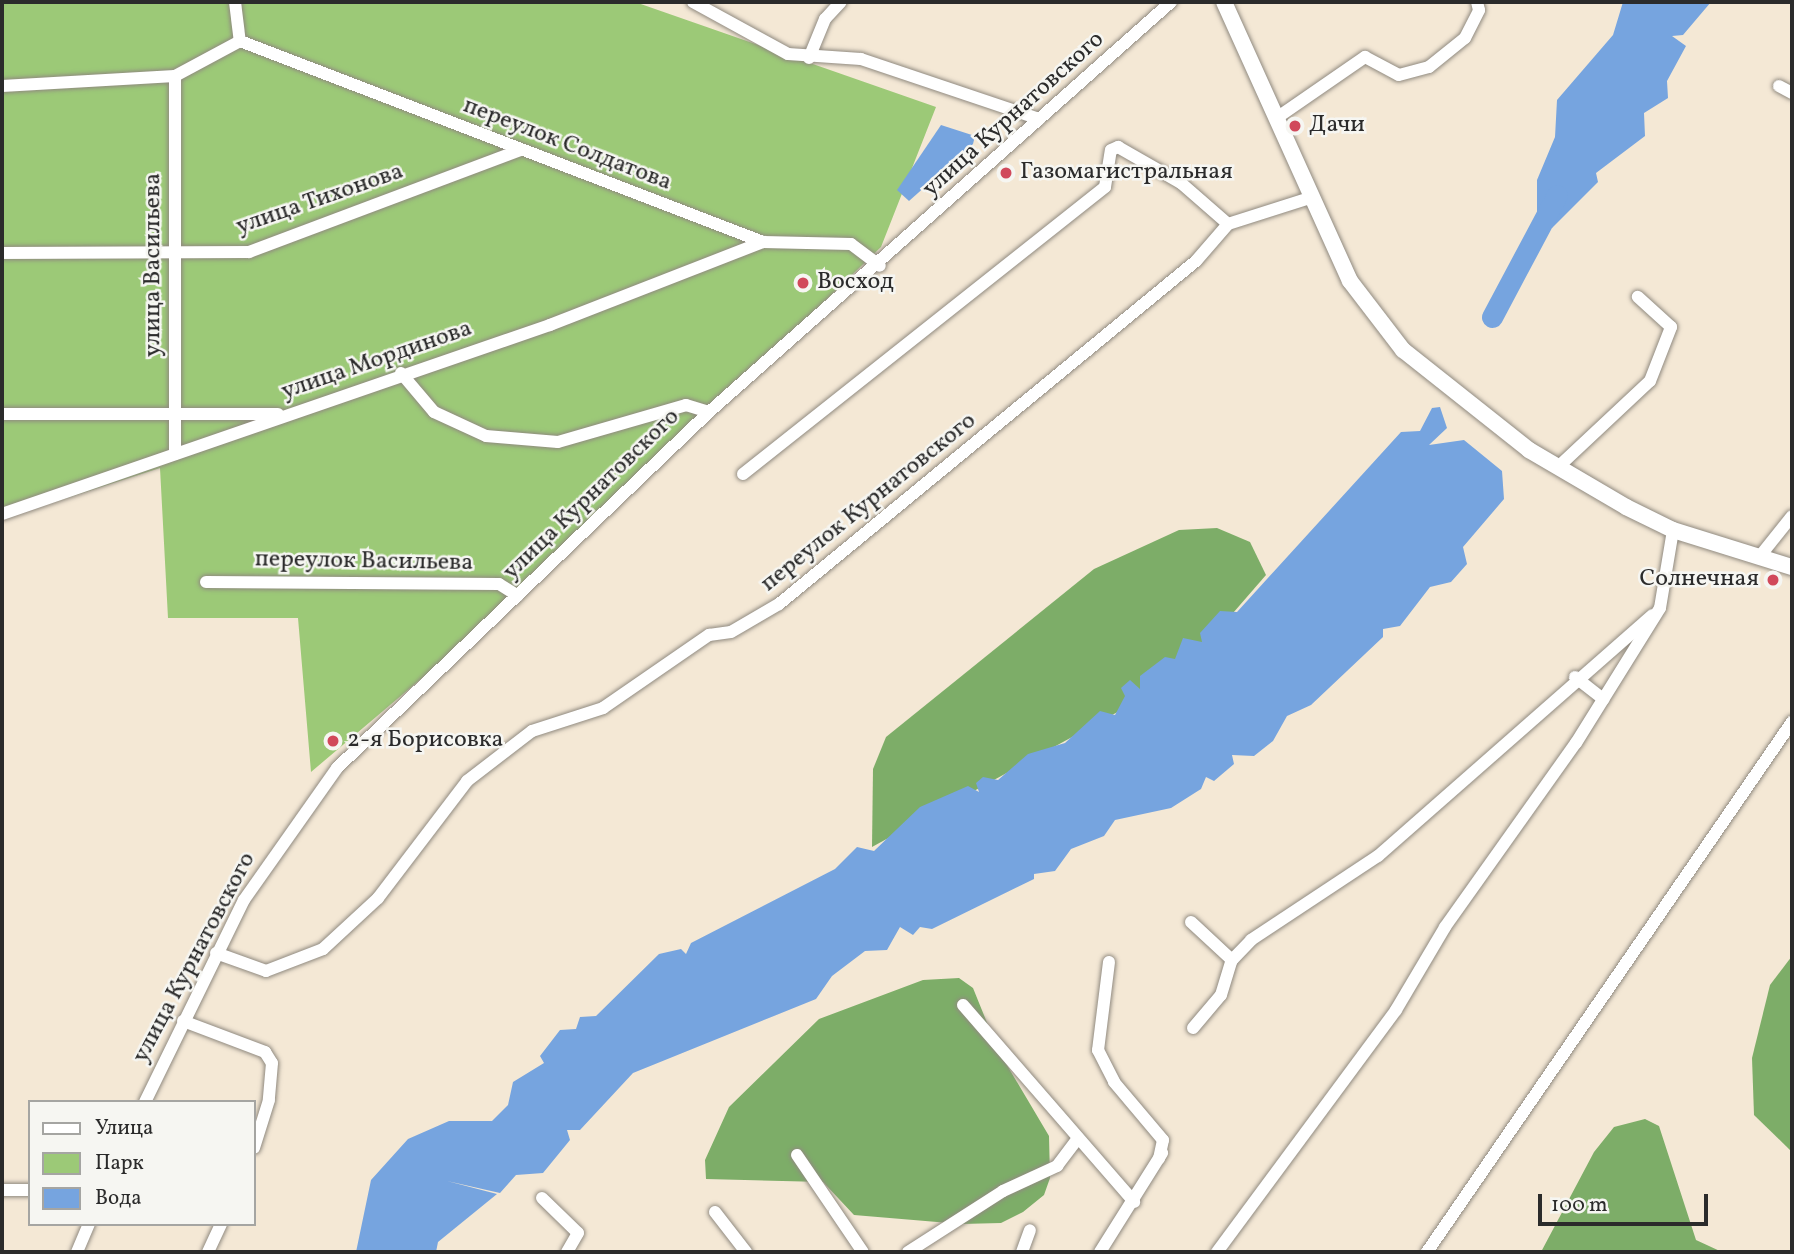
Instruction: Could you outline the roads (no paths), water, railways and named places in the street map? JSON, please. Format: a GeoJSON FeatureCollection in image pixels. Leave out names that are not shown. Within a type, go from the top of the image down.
{"type":"FeatureCollection","features":[{"type":"Feature","properties":{"kind":"street"},"geometry":{"type":"LineString","coordinates":[[2,86],[175,76],[240,41],[235,2]]}},
{"type":"Feature","properties":{"kind":"street"},"geometry":{"type":"LineString","coordinates":[[693,2],[788,54],[809,58],[861,59],[1039,120]]}},
{"type":"Feature","properties":{"kind":"street"},"geometry":{"type":"LineString","coordinates":[[714,12],[726,2]]}},
{"type":"Feature","properties":{"kind":"street"},"geometry":{"type":"LineString","coordinates":[[809,58],[825,19],[841,2]]}},
{"type":"Feature","properties":{"kind":"street","name":"улица Курнатовского"},"geometry":{"type":"LineString","coordinates":[[146,1100],[216,953],[278,847],[337,768],[709,412],[880,266],[1171,2]]}},
{"type":"Feature","properties":{"kind":"street"},"geometry":{"type":"LineString","coordinates":[[1224,2],[1350,281],[1380,325],[1556,468],[1673,530],[1792,567]]}},
{"type":"Feature","properties":{"kind":"street"},"geometry":{"type":"LineString","coordinates":[[1278,117],[1366,58],[1399,75],[1429,67],[1465,38],[1479,10],[1477,2]]}},
{"type":"Feature","properties":{"kind":"street","name":"переулок Солдатова"},"geometry":{"type":"LineString","coordinates":[[240,41],[764,242],[851,244],[880,266]]}},
{"type":"Feature","properties":{"kind":"street","name":"улица Васильева"},"geometry":{"type":"LineString","coordinates":[[175,76],[175,454]]}},
{"type":"Feature","properties":{"kind":"street"},"geometry":{"type":"LineString","coordinates":[[1779,86],[1792,93]]}},
{"type":"Feature","properties":{"kind":"street"},"geometry":{"type":"LineString","coordinates":[[743,474],[1105,187],[1111,150],[1118,147],[1181,183],[1228,224],[1313,197]]}},
{"type":"Feature","properties":{"kind":"street","name":"улица Тихонова"},"geometry":{"type":"LineString","coordinates":[[2,253],[249,251],[520,150]]}},
{"type":"Feature","properties":{"kind":"street","name":"переулок Курнатовского"},"geometry":{"type":"LineString","coordinates":[[216,953],[267,971],[323,949],[378,898],[467,781],[531,731],[603,708],[709,635],[731,632],[827,569],[1196,261],[1228,224]]}},
{"type":"Feature","properties":{"kind":"street","name":"улица Мординова"},"geometry":{"type":"LineString","coordinates":[[2,514],[401,373],[550,325],[764,242]]}},
{"type":"Feature","properties":{"kind":"street"},"geometry":{"type":"LineString","coordinates":[[1556,468],[1650,381],[1671,327],[1639,297]]}},
{"type":"Feature","properties":{"kind":"street"},"geometry":{"type":"LineString","coordinates":[[401,373],[434,412],[486,436],[558,443],[686,405],[709,412]]}},
{"type":"Feature","properties":{"kind":"street"},"geometry":{"type":"LineString","coordinates":[[2,414],[288,414]]}},
{"type":"Feature","properties":{"kind":"street"},"geometry":{"type":"LineString","coordinates":[[1760,556],[1792,516]]}},
{"type":"Feature","properties":{"kind":"street"},"geometry":{"type":"LineString","coordinates":[[1216,1252],[1396,1010],[1603,699],[1660,608],[1673,530]]}},
{"type":"Feature","properties":{"kind":"street","name":"переулок Васильева"},"geometry":{"type":"LineString","coordinates":[[206,582],[499,584],[518,596]]}},
{"type":"Feature","properties":{"kind":"street"},"geometry":{"type":"LineString","coordinates":[[1193,1028],[1221,995],[1232,960],[1251,940],[1378,856],[1575,677],[1660,608]]}},
{"type":"Feature","properties":{"kind":"street"},"geometry":{"type":"LineString","coordinates":[[1575,677],[1603,699]]}},
{"type":"Feature","properties":{"kind":"street"},"geometry":{"type":"LineString","coordinates":[[1427,1252],[1792,722]]}},
{"type":"Feature","properties":{"kind":"street"},"geometry":{"type":"LineString","coordinates":[[1191,922],[1232,960]]}},
{"type":"Feature","properties":{"kind":"street"},"geometry":{"type":"LineString","coordinates":[[1100,1252],[1161,1156],[1163,1140],[1114,1082],[1098,1050],[1108,962]]}},
{"type":"Feature","properties":{"kind":"street"},"geometry":{"type":"LineString","coordinates":[[963,1005],[1134,1202]]}},
{"type":"Feature","properties":{"kind":"street"},"geometry":{"type":"LineString","coordinates":[[183,1021],[265,1052],[272,1063],[269,1100],[256,1142]]}},
{"type":"Feature","properties":{"kind":"street"},"geometry":{"type":"LineString","coordinates":[[908,1252],[1003,1191],[1057,1166],[1078,1138]]}},
{"type":"Feature","properties":{"kind":"street"},"geometry":{"type":"LineString","coordinates":[[797,1155],[863,1252]]}},
{"type":"Feature","properties":{"kind":"street"},"geometry":{"type":"LineString","coordinates":[[2,1190],[28,1189]]}},
{"type":"Feature","properties":{"kind":"street"},"geometry":{"type":"LineString","coordinates":[[542,1198],[578,1233],[567,1252]]}},
{"type":"Feature","properties":{"kind":"street"},"geometry":{"type":"LineString","coordinates":[[715,1212],[747,1252]]}},
{"type":"Feature","properties":{"kind":"street"},"geometry":{"type":"LineString","coordinates":[[77,1252],[88,1226]]}},
{"type":"Feature","properties":{"kind":"street"},"geometry":{"type":"LineString","coordinates":[[208,1252],[220,1226]]}},
{"type":"Feature","properties":{"kind":"street"},"geometry":{"type":"LineString","coordinates":[[1022,1252],[1030,1230]]}},
{"type":"Feature","properties":{"kind":"water"},"geometry":{"type":"Polygon","coordinates":[[[1623,2],[1711,2],[1683,35],[1672,36],[1686,46],[1667,81],[1668,98],[1644,113],[1645,136],[1596,173],[1598,182],[1552,228],[1537,214],[1537,180],[1555,137],[1557,100],[1613,35],[1623,2]]]}},
{"type":"Feature","properties":{"kind":"water"},"geometry":{"type":"Polygon","coordinates":[[[941,125],[975,136],[973,144],[909,201],[897,190],[941,125]]]}},
{"type":"Feature","properties":{"kind":"water"},"geometry":{"type":"Polygon","coordinates":[[[1440,407],[1447,428],[1429,445],[1464,440],[1502,471],[1504,499],[1463,547],[1467,564],[1451,582],[1430,587],[1400,626],[1383,629],[1383,637],[1311,705],[1287,716],[1273,741],[1254,756],[1232,755],[1234,764],[1214,781],[1206,777],[1201,789],[1171,808],[1115,820],[1104,836],[1071,849],[1055,871],[1034,874],[1034,879],[932,929],[920,927],[913,935],[900,927],[887,950],[865,951],[832,976],[816,999],[633,1073],[580,1130],[567,1130],[570,1140],[543,1173],[516,1175],[500,1193],[447,1181],[497,1194],[438,1242],[436,1252],[356,1252],[371,1180],[408,1139],[449,1121],[492,1121],[508,1105],[513,1082],[544,1063],[540,1056],[560,1030],[576,1029],[580,1017],[596,1016],[659,954],[681,949],[686,954],[691,943],[835,869],[857,847],[874,851],[920,807],[968,786],[979,792],[976,783],[983,777],[998,780],[1028,754],[1065,743],[1100,711],[1115,715],[1125,696],[1121,688],[1130,680],[1140,689],[1140,676],[1165,657],[1175,659],[1183,638],[1202,642],[1200,633],[1220,611],[1237,612],[1401,432],[1420,431],[1432,408],[1440,407]]]}},
{"type":"Feature","properties":{"kind":"waterway"},"geometry":{"type":"LineString","coordinates":[[1492,317],[1557,195]]}},
{"type":"Feature","properties":{"kind":"place","name":"Дачи"},"geometry":{"type":"Point","coordinates":[1295,126]}},
{"type":"Feature","properties":{"kind":"place","name":"Газомагистральная"},"geometry":{"type":"Point","coordinates":[1006,173]}},
{"type":"Feature","properties":{"kind":"place","name":"Восход"},"geometry":{"type":"Point","coordinates":[803,283]}},
{"type":"Feature","properties":{"kind":"place","name":"Солнечная"},"geometry":{"type":"Point","coordinates":[1773,580]}},
{"type":"Feature","properties":{"kind":"place","name":"2-я Борисовка"},"geometry":{"type":"Point","coordinates":[333,741]}}]}
